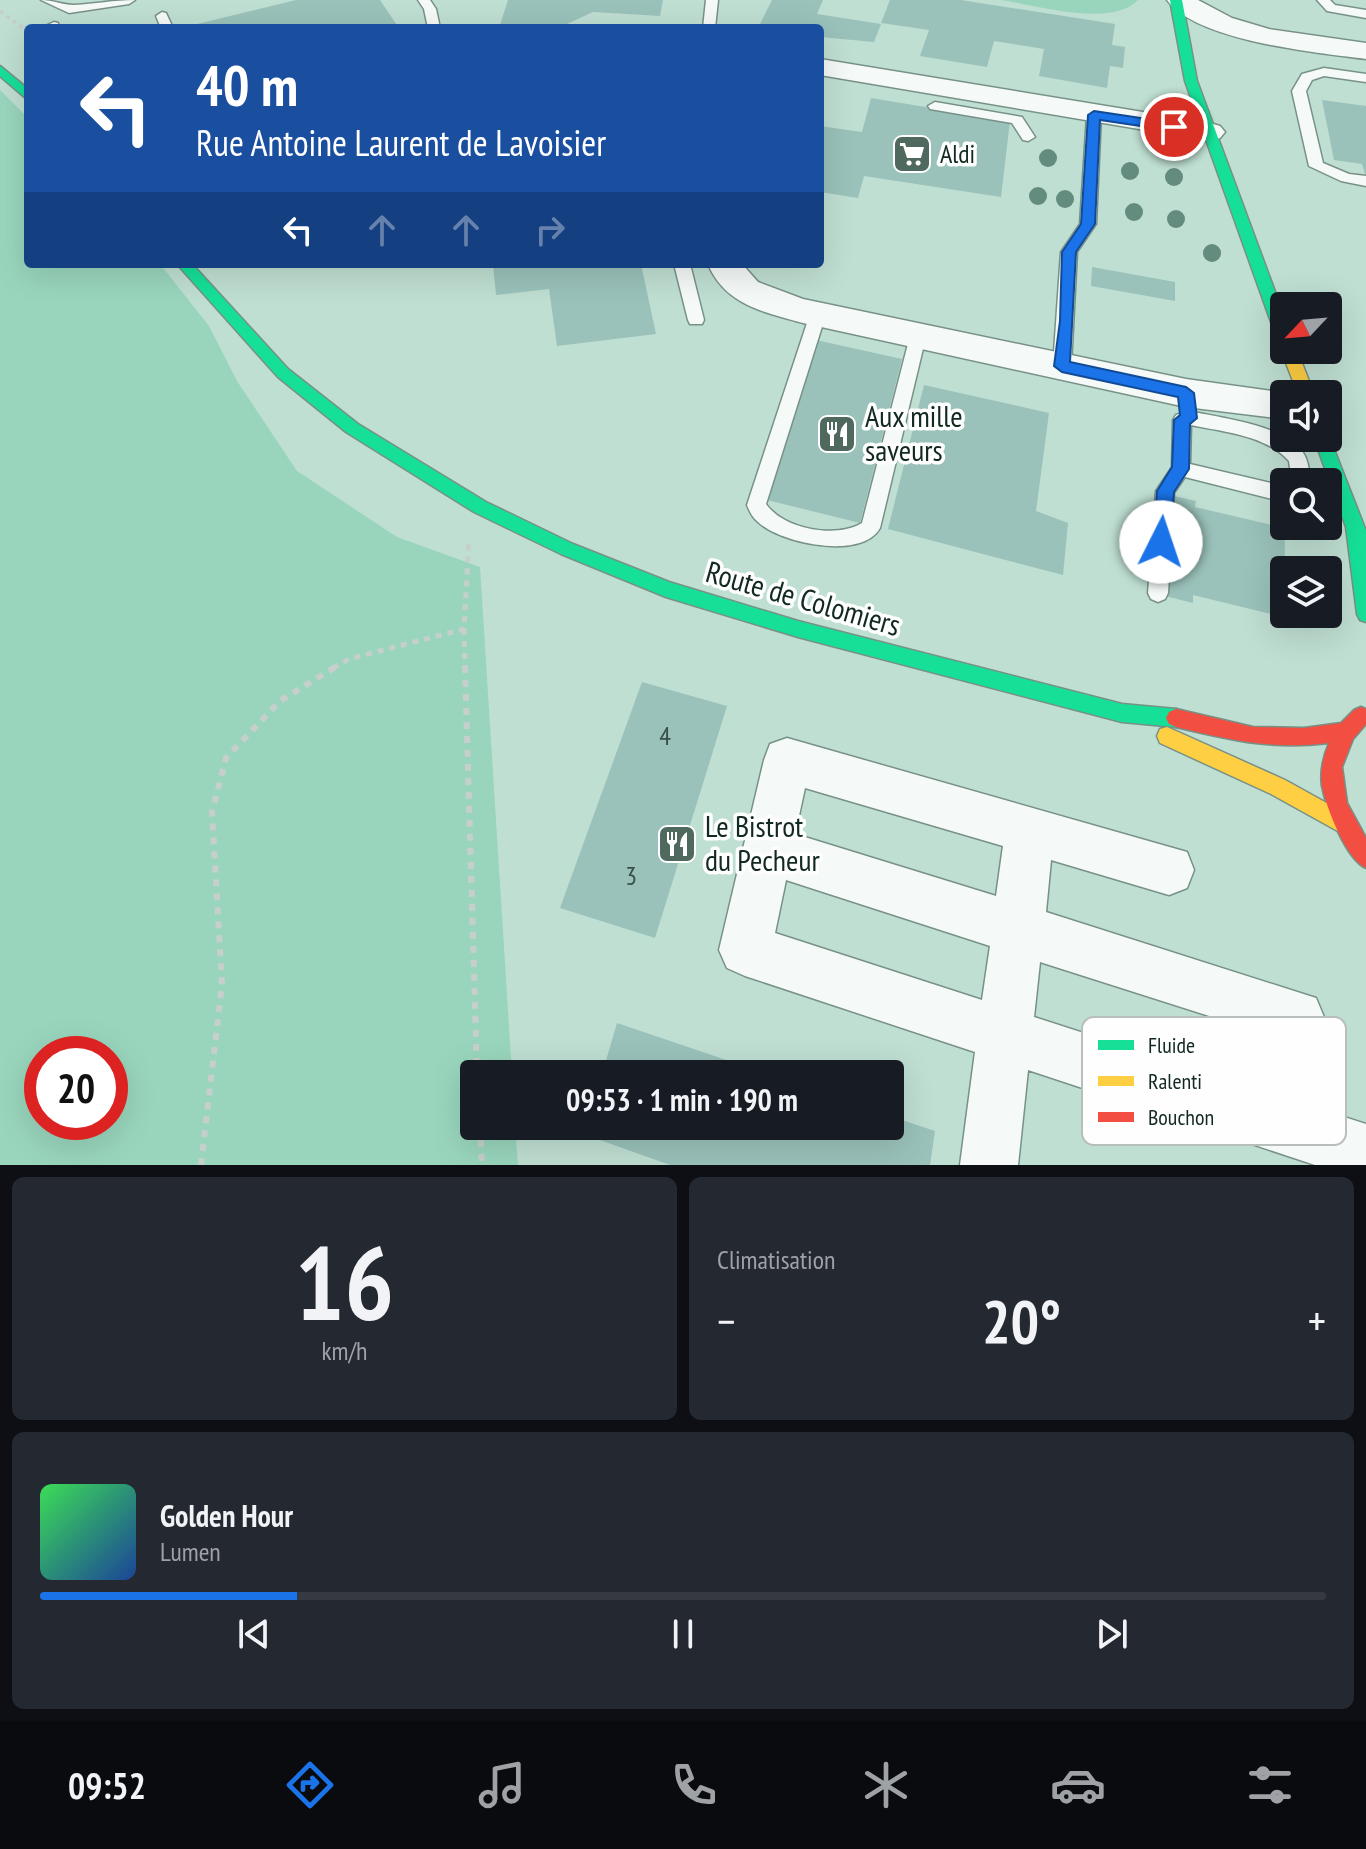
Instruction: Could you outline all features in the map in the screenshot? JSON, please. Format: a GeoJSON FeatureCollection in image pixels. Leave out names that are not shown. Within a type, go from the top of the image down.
{"type":"FeatureCollection","features":[{"type":"Feature","properties":{"kind":"main road"},"geometry":{"type":"LineString","coordinates":[[1178,0],[1184,55],[1270,297]]}},
{"type":"Feature","properties":{"kind":"main road"},"geometry":{"type":"LineString","coordinates":[[0,70],[24,92]]}},
{"type":"Feature","properties":{"kind":"main road","name":"Route de Colomiers"},"geometry":{"type":"LineString","coordinates":[[188,268],[283,373],[352,428],[476,504],[567,549],[666,589],[798,629],[1122,713],[1182,719],[1253,736],[1304,737],[1343,732]]}},
{"type":"Feature","properties":{"kind":"main road"},"geometry":{"type":"LineString","coordinates":[[1327,452],[1355,527],[1366,547]]}},
{"type":"Feature","properties":{"kind":"main road"},"geometry":{"type":"LineString","coordinates":[[1355,527],[1366,614]]}},
{"type":"Feature","properties":{"kind":"main road"},"geometry":{"type":"LineString","coordinates":[[1366,712],[1343,732],[1335,745],[1330,777],[1343,823],[1366,857]]}},
{"type":"Feature","properties":{"kind":"main road","name":"Route de Colomiers"},"geometry":{"type":"LineString","coordinates":[[1122,713],[1192,749],[1281,785],[1343,823]]}},
{"type":"Feature","properties":{"kind":"street"},"geometry":{"type":"LineString","coordinates":[[1178,0],[1207,19],[1280,38],[1366,51]]}},
{"type":"Feature","properties":{"kind":"street"},"geometry":{"type":"LineString","coordinates":[[1184,55],[1217,40],[1280,38]]}},
{"type":"Feature","properties":{"kind":"street"},"geometry":{"type":"LineString","coordinates":[[824,68],[1210,132]]}},
{"type":"Feature","properties":{"kind":"street"},"geometry":{"type":"LineString","coordinates":[[726,268],[740,285],[763,300],[818,314],[1062,366],[1187,405],[1270,405]]}},
{"type":"Feature","properties":{"kind":"street"},"geometry":{"type":"LineString","coordinates":[[1082,1061],[745,950],[787,760],[1169,870]]}},
{"type":"Feature","properties":{"kind":"street"},"geometry":{"type":"LineString","coordinates":[[989,1165],[1030,830]]}},
{"type":"Feature","properties":{"kind":"street"},"geometry":{"type":"LineString","coordinates":[[768,850],[1297,1017]]}},
{"type":"Feature","properties":{"kind":"street"},"geometry":{"type":"LineString","coordinates":[[1341,1145],[1366,1153]]}},
{"type":"Feature","properties":{"kind":"lane"},"geometry":{"type":"LineString","coordinates":[[47,0],[69,9],[129,0]]}},
{"type":"Feature","properties":{"kind":"lane"},"geometry":{"type":"LineString","coordinates":[[424,0],[433,24]]}},
{"type":"Feature","properties":{"kind":"lane"},"geometry":{"type":"LineString","coordinates":[[709,24],[712,0]]}},
{"type":"Feature","properties":{"kind":"lane"},"geometry":{"type":"LineString","coordinates":[[1323,0],[1331,8],[1366,14]]}},
{"type":"Feature","properties":{"kind":"lane"},"geometry":{"type":"LineString","coordinates":[[1366,78],[1324,72],[1307,77],[1299,91],[1316,166],[1346,178],[1366,181]]}},
{"type":"Feature","properties":{"kind":"lane"},"geometry":{"type":"LineString","coordinates":[[935,106],[1017,120],[1028,137]]}},
{"type":"Feature","properties":{"kind":"lane"},"geometry":{"type":"LineString","coordinates":[[1062,366],[1069,252],[1088,224],[1094,115]]}},
{"type":"Feature","properties":{"kind":"lane"},"geometry":{"type":"LineString","coordinates":[[683,268],[696,320]]}},
{"type":"Feature","properties":{"kind":"lane"},"geometry":{"type":"LineString","coordinates":[[818,314],[756,499],[758,510],[764,518],[797,531],[832,539],[859,536],[870,528],[918,336]]}},
{"type":"Feature","properties":{"kind":"lane"},"geometry":{"type":"LineString","coordinates":[[1158,593],[1165,491],[1181,469],[1182,420],[1187,405],[1274,439],[1298,458],[1299,468]]}},
{"type":"Feature","properties":{"kind":"lane"},"geometry":{"type":"LineString","coordinates":[[1181,469],[1270,491]]}},
{"type":"Feature","properties":{"kind":"path"},"geometry":{"type":"LineString","coordinates":[[0,11],[24,28]]}},
{"type":"Feature","properties":{"kind":"path"},"geometry":{"type":"LineString","coordinates":[[476,504],[463,600],[477,1060]]}},
{"type":"Feature","properties":{"kind":"path"},"geometry":{"type":"LineString","coordinates":[[201,1165],[222,984],[212,812],[226,758],[280,701],[349,659],[464,629]]}},
{"type":"Feature","properties":{"kind":"path"},"geometry":{"type":"LineString","coordinates":[[481,1140],[482,1165]]}},
{"type":"Feature","properties":{"kind":"green space"},"geometry":{"type":"Polygon","coordinates":[[[1001,0],[1138,0],[1110,13],[1092,14],[1001,0]]]}},
{"type":"Feature","properties":{"kind":"green space"},"geometry":{"type":"Polygon","coordinates":[[[0,90],[24,114],[24,268],[163,268],[209,326],[237,381],[297,471],[397,537],[480,567],[511,1060],[460,1060],[460,1140],[516,1140],[518,1165],[0,1165],[0,90]]]}},
{"type":"Feature","properties":{"kind":"building"},"geometry":{"type":"Polygon","coordinates":[[[296,0],[380,0],[396,24],[197,24],[296,0]]]}},
{"type":"Feature","properties":{"kind":"building"},"geometry":{"type":"Polygon","coordinates":[[[508,0],[663,0],[660,16],[593,12],[567,24],[500,24],[508,0]]]}},
{"type":"Feature","properties":{"kind":"building"},"geometry":{"type":"Polygon","coordinates":[[[772,0],[823,0],[817,14],[881,24],[874,42],[824,37],[824,24],[760,24],[772,0]]]}},
{"type":"Feature","properties":{"kind":"building"},"geometry":{"type":"Polygon","coordinates":[[[890,0],[961,0],[1115,24],[1112,45],[1125,47],[1123,68],[1110,66],[1107,88],[1039,76],[1044,49],[994,41],[987,67],[920,56],[929,30],[881,23],[890,0]]]}},
{"type":"Feature","properties":{"kind":"building","name":"Aldi"},"geometry":{"type":"Polygon","coordinates":[[[871,98],[1010,121],[1001,197],[864,176],[858,198],[824,193],[824,127],[862,132],[871,98]]]}},
{"type":"Feature","properties":{"kind":"building"},"geometry":{"type":"Polygon","coordinates":[[[1322,100],[1366,106],[1366,177],[1362,164],[1334,160],[1322,100]]]}},
{"type":"Feature","properties":{"kind":"building"},"geometry":{"type":"Polygon","coordinates":[[[1092,267],[1175,282],[1175,301],[1091,286],[1092,267]]]}},
{"type":"Feature","properties":{"kind":"building"},"geometry":{"type":"Polygon","coordinates":[[[493,268],[642,268],[656,334],[557,346],[549,289],[496,295],[493,268]]]}},
{"type":"Feature","properties":{"kind":"building","name":"Aux mille saveurs"},"geometry":{"type":"Polygon","coordinates":[[[816,340],[902,359],[860,523],[763,499],[816,340]]]}},
{"type":"Feature","properties":{"kind":"building"},"geometry":{"type":"Polygon","coordinates":[[[924,385],[1049,413],[1036,511],[1068,523],[1063,575],[888,529],[924,385]]]}},
{"type":"Feature","properties":{"kind":"building"},"geometry":{"type":"Polygon","coordinates":[[[1170,495],[1196,501],[1195,507],[1270,524],[1270,540],[1285,540],[1285,556],[1270,556],[1270,614],[1193,595],[1193,603],[1165,596],[1170,495]]]}},
{"type":"Feature","properties":{"kind":"building"},"geometry":{"type":"Polygon","coordinates":[[[642,682],[727,706],[655,938],[560,908],[642,682]]]}},
{"type":"Feature","properties":{"kind":"building"},"geometry":{"type":"Polygon","coordinates":[[[617,1023],[727,1060],[606,1060],[617,1023]]]}},
{"type":"Feature","properties":{"kind":"building"},"geometry":{"type":"Polygon","coordinates":[[[904,1121],[935,1131],[930,1165],[670,1165],[600,1140],[904,1140],[904,1121]]]}},
{"type":"Feature","properties":{"kind":"traffic: fast"},"geometry":{"type":"LineString","coordinates":[[1176,0],[1191,81],[1270,298]]}},
{"type":"Feature","properties":{"kind":"traffic: fast"},"geometry":{"type":"LineString","coordinates":[[0,70],[24,92]]}},
{"type":"Feature","properties":{"kind":"traffic: fast"},"geometry":{"type":"LineString","coordinates":[[188,268],[283,373],[352,428],[480,507],[567,549],[666,589],[798,629],[1122,713],[1176,718]]}},
{"type":"Feature","properties":{"kind":"traffic: fast"},"geometry":{"type":"LineString","coordinates":[[1327,452],[1355,527],[1366,547]]}},
{"type":"Feature","properties":{"kind":"traffic: fast"},"geometry":{"type":"LineString","coordinates":[[1355,527],[1366,614]]}},
{"type":"Feature","properties":{"kind":"traffic: slow"},"geometry":{"type":"LineString","coordinates":[[1294,364],[1301,380]]}},
{"type":"Feature","properties":{"kind":"traffic: slow"},"geometry":{"type":"LineString","coordinates":[[1167,736],[1278,787],[1343,823]]}},
{"type":"Feature","properties":{"kind":"traffic: jam"},"geometry":{"type":"LineString","coordinates":[[1361,716],[1346,732],[1336,750],[1332,785],[1344,821],[1366,857]]}},
{"type":"Feature","properties":{"kind":"traffic: jam"},"geometry":{"type":"LineString","coordinates":[[1176,718],[1253,736],[1304,737],[1343,732]]}},
{"type":"Feature","properties":{"kind":"place","name":"Aldi"},"geometry":{"type":"Point","coordinates":[912,154]}},
{"type":"Feature","properties":{"kind":"place","name":"Aux mille saveurs"},"geometry":{"type":"Point","coordinates":[837,434]}},
{"type":"Feature","properties":{"kind":"place","name":"Le Bistrot du Pecheur"},"geometry":{"type":"Point","coordinates":[677,844]}},
{"type":"Feature","properties":{"kind":"route"},"geometry":{"type":"LineString","coordinates":[[1161,542],[1165,491],[1181,469],[1182,420],[1189,418],[1186,393],[1062,366],[1069,252],[1088,224],[1094,115],[1174,127]]}}]}
